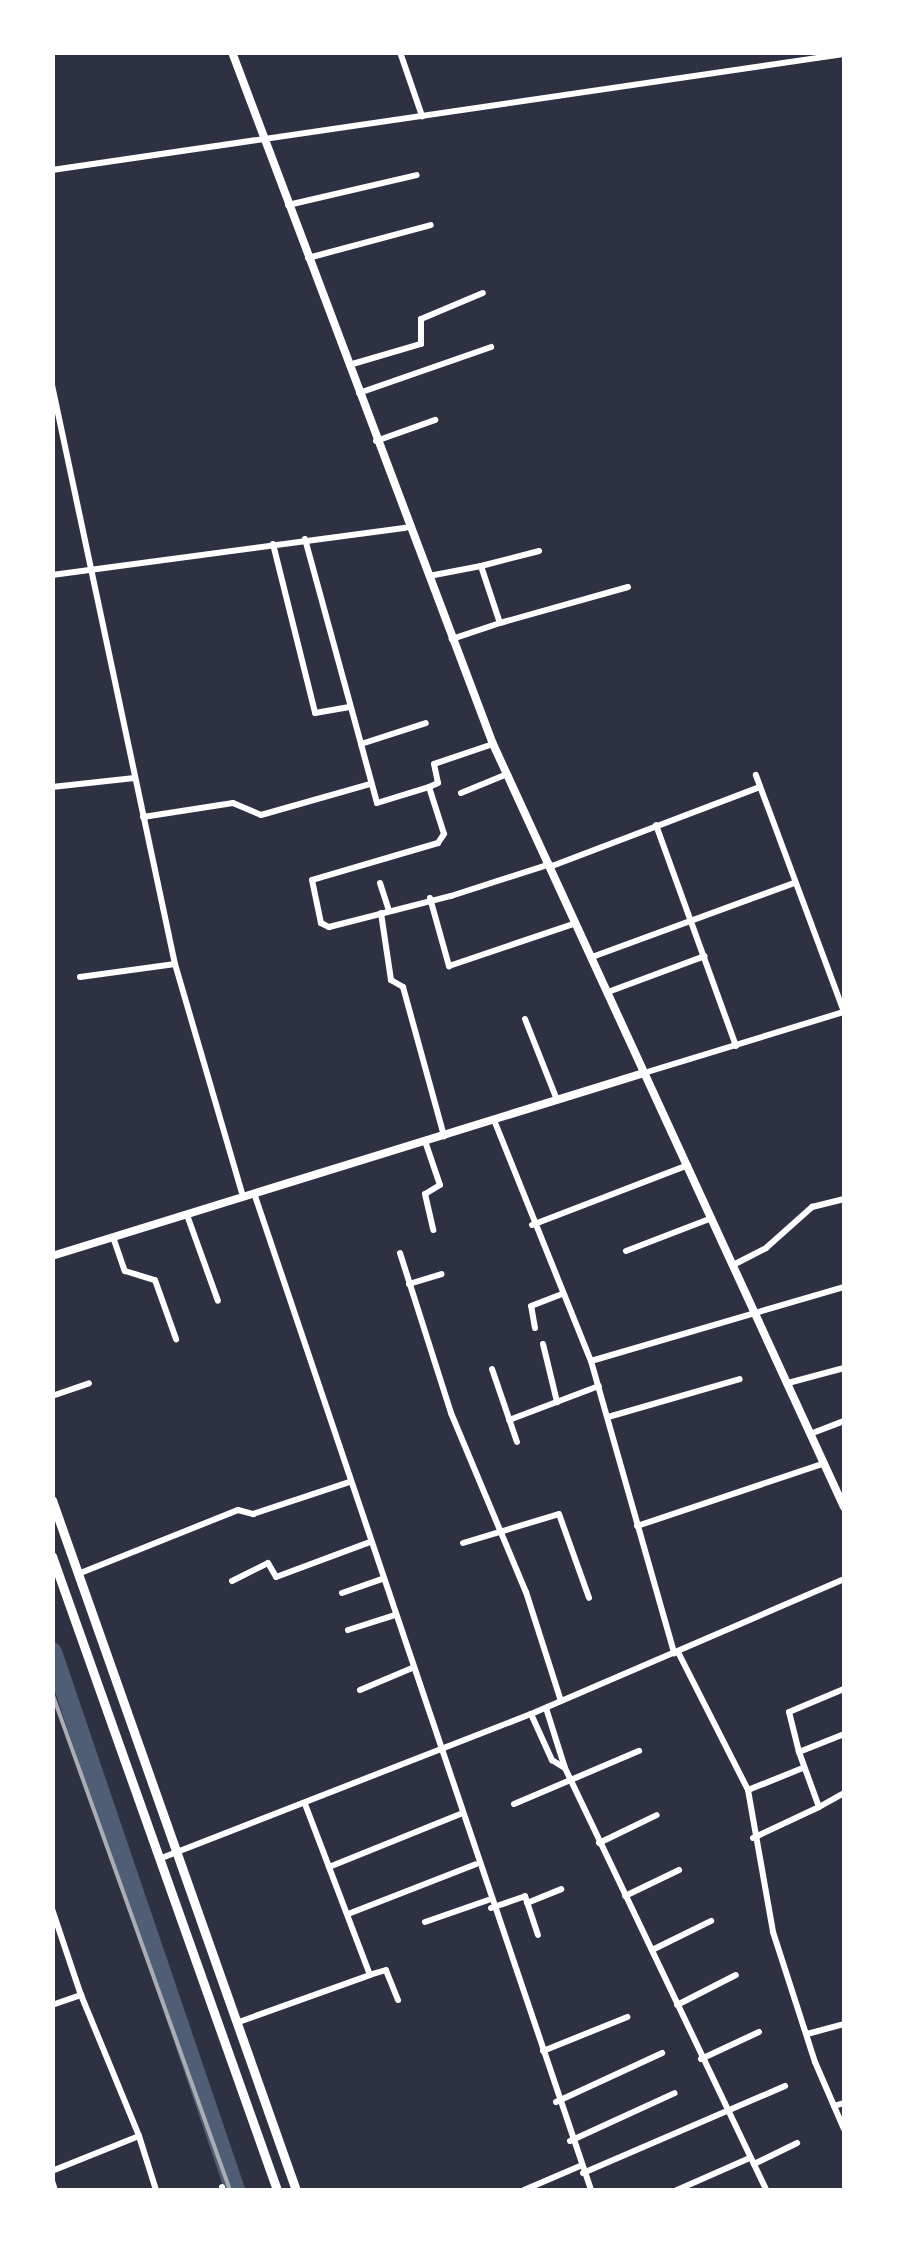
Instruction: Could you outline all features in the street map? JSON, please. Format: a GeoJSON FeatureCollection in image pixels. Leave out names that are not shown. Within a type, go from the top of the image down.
{"type":"FeatureCollection","features":[{"type":"Feature","properties":{"kind":"main road"},"geometry":{"type":"LineString","coordinates":[[52,1500],[296,2190]]}},
{"type":"Feature","properties":{"kind":"main road"},"geometry":{"type":"LineString","coordinates":[[52,1556],[276,2190]]}},
{"type":"Feature","properties":{"kind":"street"},"geometry":{"type":"LineString","coordinates":[[232,52],[406,528],[429,576],[493,744],[552,865],[844,1507]]}},
{"type":"Feature","properties":{"kind":"street"},"geometry":{"type":"LineString","coordinates":[[400,52],[422,116]]}},
{"type":"Feature","properties":{"kind":"street"},"geometry":{"type":"LineString","coordinates":[[52,170],[844,54]]}},
{"type":"Feature","properties":{"kind":"street"},"geometry":{"type":"LineString","coordinates":[[288,205],[417,175]]}},
{"type":"Feature","properties":{"kind":"street"},"geometry":{"type":"LineString","coordinates":[[307,258],[432,225]]}},
{"type":"Feature","properties":{"kind":"street"},"geometry":{"type":"LineString","coordinates":[[348,366],[421,344],[421,319],[483,293]]}},
{"type":"Feature","properties":{"kind":"street"},"geometry":{"type":"LineString","coordinates":[[358,393],[491,347]]}},
{"type":"Feature","properties":{"kind":"street"},"geometry":{"type":"LineString","coordinates":[[53,388],[175,964],[243,1197]]}},
{"type":"Feature","properties":{"kind":"street"},"geometry":{"type":"LineString","coordinates":[[375,441],[435,420]]}},
{"type":"Feature","properties":{"kind":"street"},"geometry":{"type":"LineString","coordinates":[[52,575],[406,528]]}},
{"type":"Feature","properties":{"kind":"street"},"geometry":{"type":"LineString","coordinates":[[305,540],[370,784],[379,804],[438,783],[434,764],[493,744]]}},
{"type":"Feature","properties":{"kind":"street"},"geometry":{"type":"LineString","coordinates":[[273,544],[315,713],[349,707]]}},
{"type":"Feature","properties":{"kind":"street"},"geometry":{"type":"LineString","coordinates":[[429,576],[538,551]]}},
{"type":"Feature","properties":{"kind":"street"},"geometry":{"type":"LineString","coordinates":[[481,566],[500,623]]}},
{"type":"Feature","properties":{"kind":"street"},"geometry":{"type":"LineString","coordinates":[[451,640],[628,587]]}},
{"type":"Feature","properties":{"kind":"street"},"geometry":{"type":"LineString","coordinates":[[360,744],[426,724]]}},
{"type":"Feature","properties":{"kind":"street"},"geometry":{"type":"LineString","coordinates":[[462,793],[507,774]]}},
{"type":"Feature","properties":{"kind":"street"},"geometry":{"type":"LineString","coordinates":[[52,1256],[844,1012],[756,775]]}},
{"type":"Feature","properties":{"kind":"street"},"geometry":{"type":"LineString","coordinates":[[52,787],[135,778]]}},
{"type":"Feature","properties":{"kind":"street"},"geometry":{"type":"LineString","coordinates":[[143,817],[232,803],[261,815],[370,784]]}},
{"type":"Feature","properties":{"kind":"street"},"geometry":{"type":"LineString","coordinates":[[429,787],[444,834],[438,843],[310,882],[324,926],[552,865],[760,786]]}},
{"type":"Feature","properties":{"kind":"street"},"geometry":{"type":"LineString","coordinates":[[656,825],[736,1046]]}},
{"type":"Feature","properties":{"kind":"street"},"geometry":{"type":"LineString","coordinates":[[380,883],[391,980],[403,988],[444,1136]]}},
{"type":"Feature","properties":{"kind":"street"},"geometry":{"type":"LineString","coordinates":[[592,956],[794,883]]}},
{"type":"Feature","properties":{"kind":"street"},"geometry":{"type":"LineString","coordinates":[[430,898],[449,966],[577,922]]}},
{"type":"Feature","properties":{"kind":"street"},"geometry":{"type":"LineString","coordinates":[[608,992],[706,956]]}},
{"type":"Feature","properties":{"kind":"street"},"geometry":{"type":"LineString","coordinates":[[80,978],[175,964]]}},
{"type":"Feature","properties":{"kind":"street"},"geometry":{"type":"LineString","coordinates":[[525,1019],[558,1100]]}},
{"type":"Feature","properties":{"kind":"street"},"geometry":{"type":"LineString","coordinates":[[494,1120],[532,1225],[592,1361],[676,1653],[748,1790],[752,1838],[773,1932],[844,2129]]}},
{"type":"Feature","properties":{"kind":"street"},"geometry":{"type":"LineString","coordinates":[[425,1142],[440,1184],[425,1194],[433,1230]]}},
{"type":"Feature","properties":{"kind":"street"},"geometry":{"type":"LineString","coordinates":[[532,1225],[688,1165]]}},
{"type":"Feature","properties":{"kind":"street"},"geometry":{"type":"LineString","coordinates":[[254,1194],[476,1864],[543,2051],[556,2102],[591,2190]]}},
{"type":"Feature","properties":{"kind":"street"},"geometry":{"type":"LineString","coordinates":[[735,1264],[766,1248],[812,1207],[844,1200]]}},
{"type":"Feature","properties":{"kind":"street"},"geometry":{"type":"LineString","coordinates":[[187,1215],[218,1301]]}},
{"type":"Feature","properties":{"kind":"street"},"geometry":{"type":"LineString","coordinates":[[626,1251],[712,1218]]}},
{"type":"Feature","properties":{"kind":"street"},"geometry":{"type":"LineString","coordinates":[[113,1237],[126,1271],[156,1280],[176,1339]]}},
{"type":"Feature","properties":{"kind":"street"},"geometry":{"type":"LineString","coordinates":[[400,1252],[496,1532],[526,1592],[561,1701]]}},
{"type":"Feature","properties":{"kind":"street"},"geometry":{"type":"LineString","coordinates":[[409,1284],[441,1274]]}},
{"type":"Feature","properties":{"kind":"street"},"geometry":{"type":"LineString","coordinates":[[592,1361],[844,1287]]}},
{"type":"Feature","properties":{"kind":"street"},"geometry":{"type":"LineString","coordinates":[[535,1328],[531,1306],[563,1294]]}},
{"type":"Feature","properties":{"kind":"street"},"geometry":{"type":"LineString","coordinates":[[543,1344],[557,1402]]}},
{"type":"Feature","properties":{"kind":"street"},"geometry":{"type":"LineString","coordinates":[[788,1383],[844,1368]]}},
{"type":"Feature","properties":{"kind":"street"},"geometry":{"type":"LineString","coordinates":[[492,1369],[517,1442]]}},
{"type":"Feature","properties":{"kind":"street"},"geometry":{"type":"LineString","coordinates":[[608,1417],[740,1379]]}},
{"type":"Feature","properties":{"kind":"street"},"geometry":{"type":"LineString","coordinates":[[52,1396],[89,1383]]}},
{"type":"Feature","properties":{"kind":"street"},"geometry":{"type":"LineString","coordinates":[[509,1420],[599,1386]]}},
{"type":"Feature","properties":{"kind":"street"},"geometry":{"type":"LineString","coordinates":[[810,1434],[844,1420]]}},
{"type":"Feature","properties":{"kind":"street"},"geometry":{"type":"LineString","coordinates":[[637,1526],[825,1463]]}},
{"type":"Feature","properties":{"kind":"street"},"geometry":{"type":"LineString","coordinates":[[78,1574],[238,1510],[253,1514],[350,1482]]}},
{"type":"Feature","properties":{"kind":"street"},"geometry":{"type":"LineString","coordinates":[[463,1543],[559,1514],[589,1598]]}},
{"type":"Feature","properties":{"kind":"street"},"geometry":{"type":"LineString","coordinates":[[232,1581],[268,1563],[276,1576],[370,1542]]}},
{"type":"Feature","properties":{"kind":"street"},"geometry":{"type":"LineString","coordinates":[[342,1593],[382,1579]]}},
{"type":"Feature","properties":{"kind":"street"},"geometry":{"type":"LineString","coordinates":[[158,1860],[439,1752],[844,1579]]}},
{"type":"Feature","properties":{"kind":"street"},"geometry":{"type":"LineString","coordinates":[[348,1630],[395,1615]]}},
{"type":"Feature","properties":{"kind":"street"},"geometry":{"type":"LineString","coordinates":[[360,1690],[412,1668]]}},
{"type":"Feature","properties":{"kind":"street"},"geometry":{"type":"LineString","coordinates":[[819,1807],[803,1768],[789,1712],[844,1689]]}},
{"type":"Feature","properties":{"kind":"street"},"geometry":{"type":"LineString","coordinates":[[546,1708],[565,1768],[766,2190]]}},
{"type":"Feature","properties":{"kind":"street"},"geometry":{"type":"LineString","coordinates":[[530,1714],[552,1760],[565,1768]]}},
{"type":"Feature","properties":{"kind":"street"},"geometry":{"type":"LineString","coordinates":[[799,1752],[844,1734]]}},
{"type":"Feature","properties":{"kind":"street"},"geometry":{"type":"LineString","coordinates":[[514,1804],[639,1751]]}},
{"type":"Feature","properties":{"kind":"street"},"geometry":{"type":"LineString","coordinates":[[748,1790],[803,1768]]}},
{"type":"Feature","properties":{"kind":"street"},"geometry":{"type":"LineString","coordinates":[[752,1838],[844,1793]]}},
{"type":"Feature","properties":{"kind":"street"},"geometry":{"type":"LineString","coordinates":[[305,1804],[370,1975]]}},
{"type":"Feature","properties":{"kind":"street"},"geometry":{"type":"LineString","coordinates":[[329,1867],[460,1814]]}},
{"type":"Feature","properties":{"kind":"street"},"geometry":{"type":"LineString","coordinates":[[600,1843],[657,1815]]}},
{"type":"Feature","properties":{"kind":"street"},"geometry":{"type":"LineString","coordinates":[[348,1914],[476,1864]]}},
{"type":"Feature","properties":{"kind":"street"},"geometry":{"type":"LineString","coordinates":[[625,1896],[678,1870]]}},
{"type":"Feature","properties":{"kind":"street"},"geometry":{"type":"LineString","coordinates":[[527,1903],[561,1889]]}},
{"type":"Feature","properties":{"kind":"street"},"geometry":{"type":"LineString","coordinates":[[424,1922],[521,1896],[538,1935]]}},
{"type":"Feature","properties":{"kind":"street"},"geometry":{"type":"LineString","coordinates":[[52,1909],[156,2190]]}},
{"type":"Feature","properties":{"kind":"street"},"geometry":{"type":"LineString","coordinates":[[652,1950],[711,1922]]}},
{"type":"Feature","properties":{"kind":"street"},"geometry":{"type":"LineString","coordinates":[[236,2023],[386,1970],[398,2000]]}},
{"type":"Feature","properties":{"kind":"street"},"geometry":{"type":"LineString","coordinates":[[677,2005],[736,1975]]}},
{"type":"Feature","properties":{"kind":"street"},"geometry":{"type":"LineString","coordinates":[[52,2005],[81,1995]]}},
{"type":"Feature","properties":{"kind":"street"},"geometry":{"type":"LineString","coordinates":[[543,2051],[628,2016]]}},
{"type":"Feature","properties":{"kind":"street"},"geometry":{"type":"LineString","coordinates":[[807,2034],[844,2024]]}},
{"type":"Feature","properties":{"kind":"street"},"geometry":{"type":"LineString","coordinates":[[701,2059],[759,2032]]}},
{"type":"Feature","properties":{"kind":"street"},"geometry":{"type":"LineString","coordinates":[[556,2102],[662,2053]]}},
{"type":"Feature","properties":{"kind":"street"},"geometry":{"type":"LineString","coordinates":[[524,2190],[785,2086]]}},
{"type":"Feature","properties":{"kind":"street"},"geometry":{"type":"LineString","coordinates":[[570,2141],[675,2093]]}},
{"type":"Feature","properties":{"kind":"street"},"geometry":{"type":"LineString","coordinates":[[834,2106],[844,2103]]}},
{"type":"Feature","properties":{"kind":"street"},"geometry":{"type":"LineString","coordinates":[[52,2170],[139,2136]]}},
{"type":"Feature","properties":{"kind":"street"},"geometry":{"type":"LineString","coordinates":[[677,2190],[797,2144]]}},
{"type":"Feature","properties":{"kind":"street"},"geometry":{"type":"LineString","coordinates":[[52,2181],[56,2190]]}},
{"type":"Feature","properties":{"kind":"waterway"},"geometry":{"type":"LineString","coordinates":[[52,1652],[235,2190]]}},
{"type":"Feature","properties":{"kind":"railway"},"geometry":{"type":"LineString","coordinates":[[52,1693],[230,2190]]}}]}
